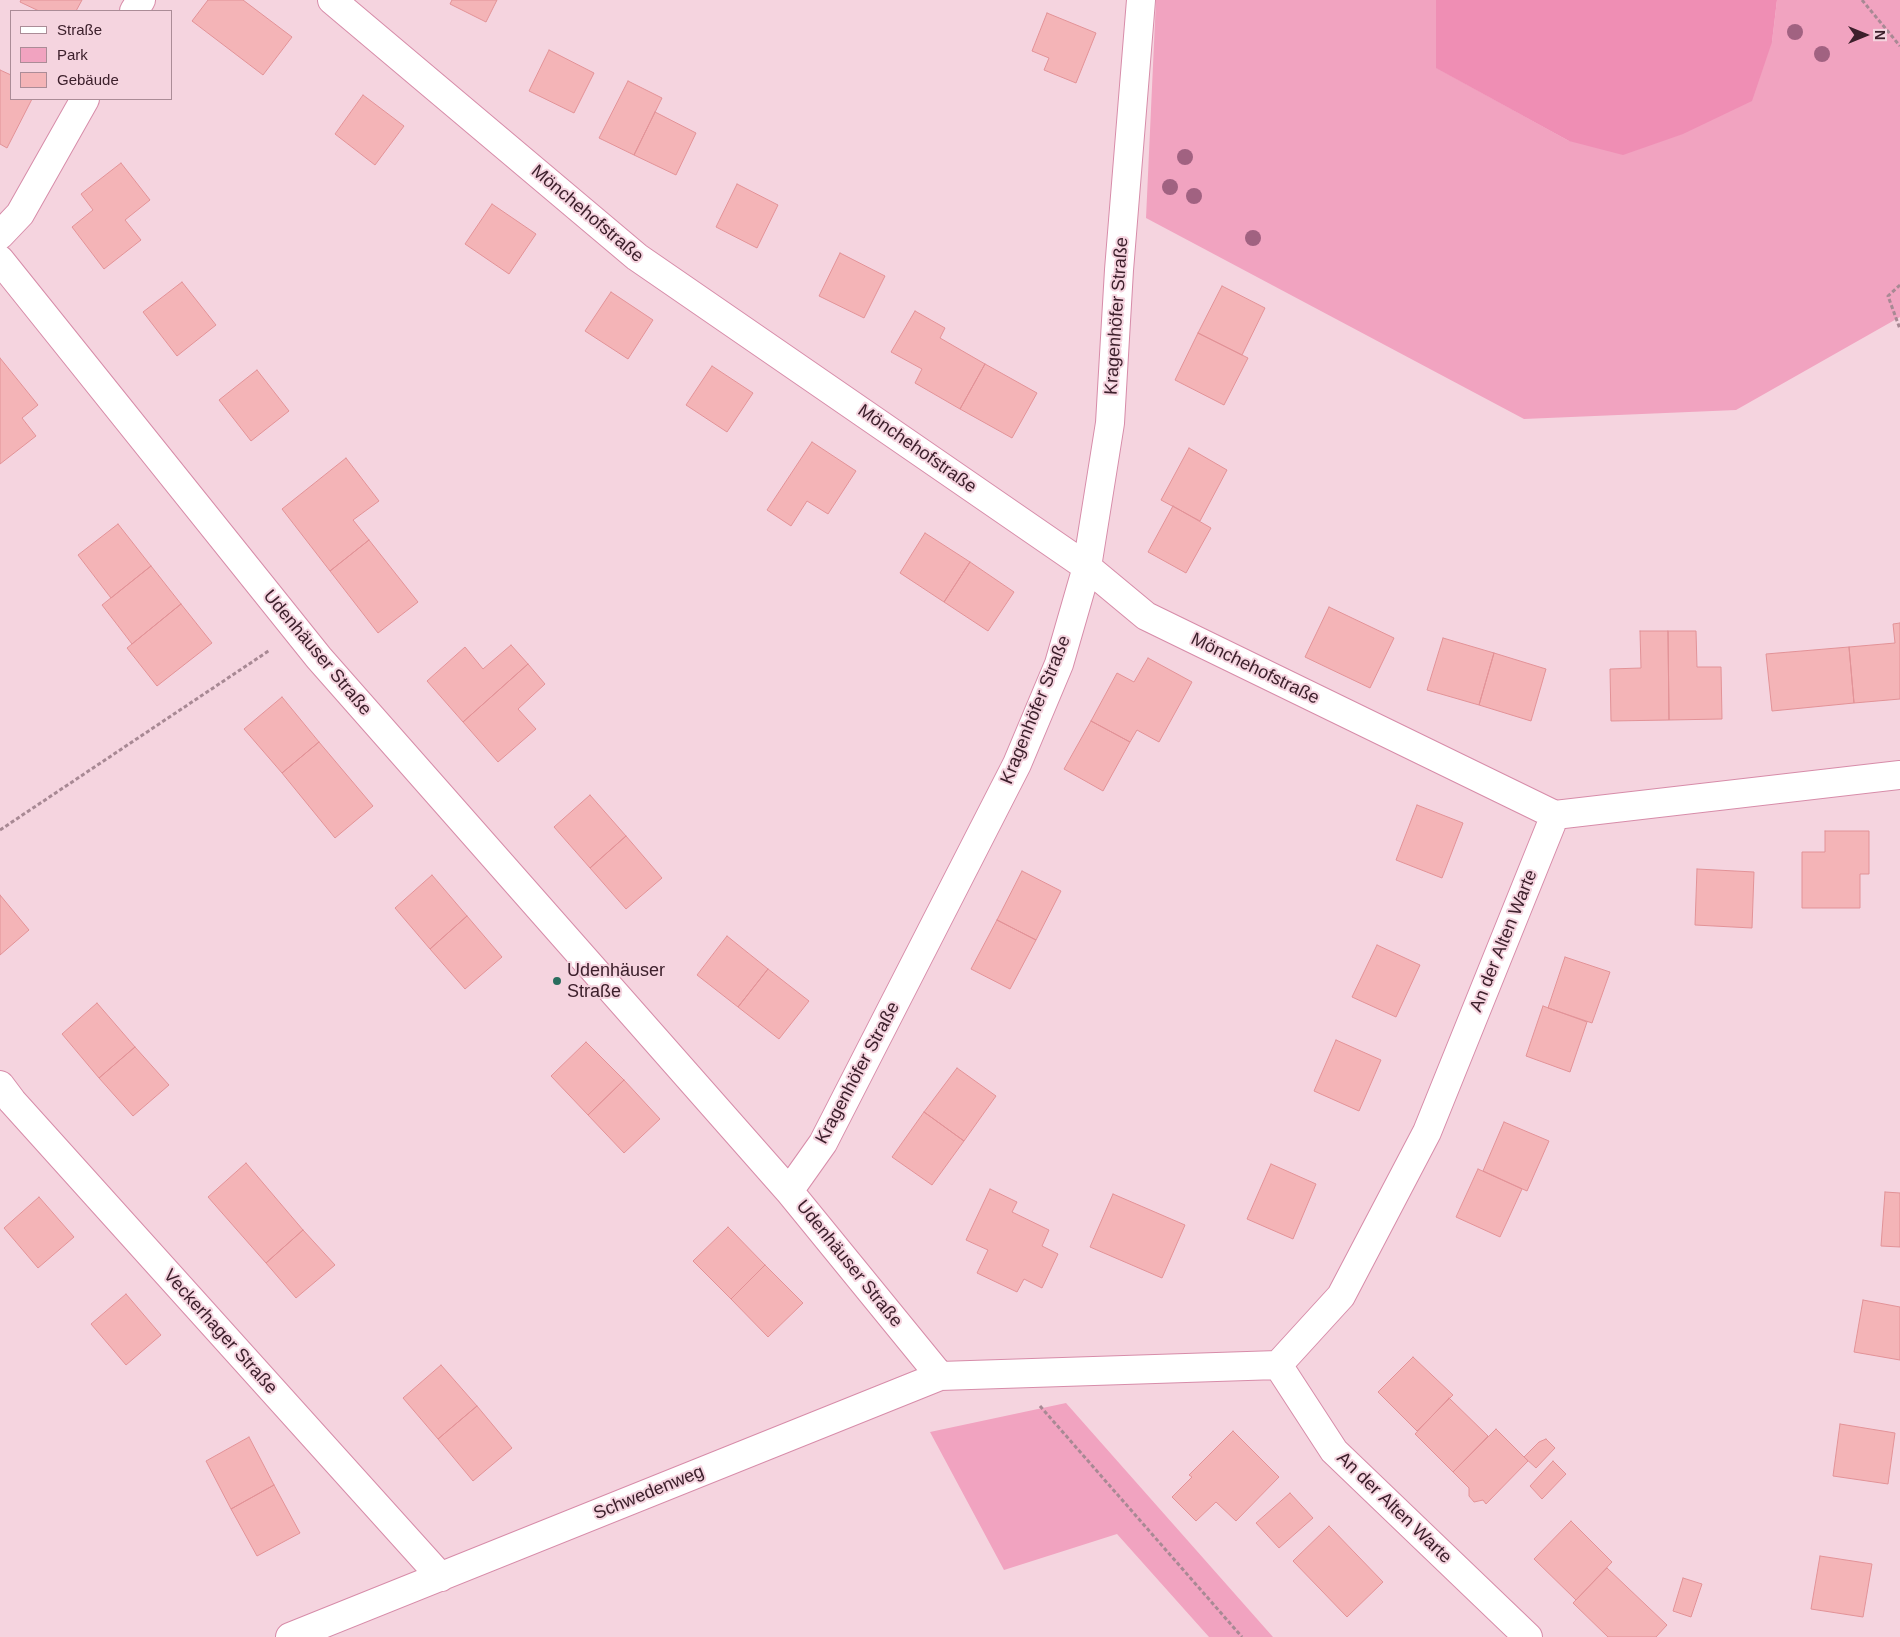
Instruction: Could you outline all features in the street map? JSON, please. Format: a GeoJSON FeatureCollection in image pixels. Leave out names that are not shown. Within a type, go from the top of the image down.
{"type":"FeatureCollection","features":[{"type":"Feature","properties":{"kind":"street","name":"Mönchehofstraße"},"geometry":{"type":"LineString","coordinates":[[332,0],[637,257],[1087,567],[1146,616],[1555,815]]}},
{"type":"Feature","properties":{"kind":"street","name":"Kragenhöfer Straße"},"geometry":{"type":"LineString","coordinates":[[789,1190],[823,1143],[1017,764],[1059,664],[1087,567],[1110,424],[1119,270],[1141,0]]}},
{"type":"Feature","properties":{"kind":"street"},"geometry":{"type":"LineString","coordinates":[[0,235],[20,214],[84,100]]}},
{"type":"Feature","properties":{"kind":"street","name":"Udenhäuser Straße"},"geometry":{"type":"LineString","coordinates":[[0,260],[319,658],[789,1190],[940,1376]]}},
{"type":"Feature","properties":{"kind":"street"},"geometry":{"type":"LineString","coordinates":[[1555,815],[1900,775]]}},
{"type":"Feature","properties":{"kind":"street","name":"An der Alten Warte"},"geometry":{"type":"LineString","coordinates":[[1528,1637],[1334,1451],[1278,1365],[1341,1296],[1427,1132],[1555,815]]}},
{"type":"Feature","properties":{"kind":"street","name":"Veckerhager Straße"},"geometry":{"type":"LineString","coordinates":[[0,1086],[441,1577]]}},
{"type":"Feature","properties":{"kind":"street"},"geometry":{"type":"LineString","coordinates":[[1012,1374],[1278,1365]]}},
{"type":"Feature","properties":{"kind":"street","name":"Schwedenweg"},"geometry":{"type":"LineString","coordinates":[[290,1637],[940,1376],[1012,1374]]}},
{"type":"Feature","properties":{"kind":"path"},"geometry":{"type":"LineString","coordinates":[[1862,0],[1900,46]]}},
{"type":"Feature","properties":{"kind":"path"},"geometry":{"type":"LineString","coordinates":[[1900,285],[1888,296],[1900,330]]}},
{"type":"Feature","properties":{"kind":"path"},"geometry":{"type":"LineString","coordinates":[[0,830],[298,631]]}},
{"type":"Feature","properties":{"kind":"path"},"geometry":{"type":"LineString","coordinates":[[1012,1374],[1242,1637]]}},
{"type":"Feature","properties":{"kind":"green space"},"geometry":{"type":"Polygon","coordinates":[[[1156,0],[1436,0],[1437,68],[1569,141],[1772,42],[1777,0],[1900,0],[1900,317],[1736,410],[1524,419],[1146,218],[1156,0]]]}},
{"type":"Feature","properties":{"kind":"green space"},"geometry":{"type":"Polygon","coordinates":[[[1066,1403],[1273,1637],[1209,1637],[1117,1534],[1004,1570],[930,1432],[1066,1403]]]}},
{"type":"Feature","properties":{"kind":"shaded area"},"geometry":{"type":"Polygon","coordinates":[[[1436,0],[1777,0],[1772,42],[1752,101],[1683,134],[1623,155],[1569,141],[1436,68],[1436,0]]]}},
{"type":"Feature","properties":{"kind":"building"},"geometry":{"type":"Polygon","coordinates":[[[21,0],[82,0],[77,10],[37,10],[20,2],[21,0]]]}},
{"type":"Feature","properties":{"kind":"building"},"geometry":{"type":"Polygon","coordinates":[[[208,0],[243,0],[292,37],[263,75],[192,21],[208,0]]]}},
{"type":"Feature","properties":{"kind":"building"},"geometry":{"type":"Polygon","coordinates":[[[452,0],[497,0],[486,22],[450,4],[452,0]]]}},
{"type":"Feature","properties":{"kind":"building"},"geometry":{"type":"Polygon","coordinates":[[[1047,13],[1096,33],[1076,83],[1044,70],[1049,58],[1032,51],[1047,13]]]}},
{"type":"Feature","properties":{"kind":"building"},"geometry":{"type":"Polygon","coordinates":[[[549,50],[594,73],[574,113],[529,91],[549,50]]]}},
{"type":"Feature","properties":{"kind":"building"},"geometry":{"type":"Polygon","coordinates":[[[0,70],[10,75],[10,100],[31,100],[7,148],[0,144],[0,70]]]}},
{"type":"Feature","properties":{"kind":"building"},"geometry":{"type":"Polygon","coordinates":[[[628,81],[662,98],[634,155],[599,138],[628,81]]]}},
{"type":"Feature","properties":{"kind":"building"},"geometry":{"type":"Polygon","coordinates":[[[363,95],[404,126],[375,165],[335,134],[363,95]]]}},
{"type":"Feature","properties":{"kind":"building"},"geometry":{"type":"Polygon","coordinates":[[[655,112],[696,133],[676,175],[634,155],[655,112]]]}},
{"type":"Feature","properties":{"kind":"building"},"geometry":{"type":"Polygon","coordinates":[[[121,163],[150,200],[125,220],[141,240],[104,269],[72,227],[93,210],[81,194],[121,163]]]}},
{"type":"Feature","properties":{"kind":"building"},"geometry":{"type":"Polygon","coordinates":[[[737,184],[778,205],[757,248],[716,227],[737,184]]]}},
{"type":"Feature","properties":{"kind":"building"},"geometry":{"type":"Polygon","coordinates":[[[492,204],[536,234],[509,274],[465,244],[492,204]]]}},
{"type":"Feature","properties":{"kind":"building"},"geometry":{"type":"Polygon","coordinates":[[[840,253],[885,276],[864,318],[819,296],[840,253]]]}},
{"type":"Feature","properties":{"kind":"building"},"geometry":{"type":"Polygon","coordinates":[[[182,282],[216,325],[177,356],[143,312],[182,282]]]}},
{"type":"Feature","properties":{"kind":"building"},"geometry":{"type":"Polygon","coordinates":[[[1222,286],[1265,308],[1242,355],[1198,333],[1222,286]]]}},
{"type":"Feature","properties":{"kind":"building"},"geometry":{"type":"Polygon","coordinates":[[[611,292],[653,320],[628,359],[585,331],[611,292]]]}},
{"type":"Feature","properties":{"kind":"building"},"geometry":{"type":"Polygon","coordinates":[[[915,311],[945,328],[940,338],[985,364],[960,409],[915,383],[922,369],[891,352],[915,311]]]}},
{"type":"Feature","properties":{"kind":"building"},"geometry":{"type":"Polygon","coordinates":[[[1198,333],[1248,358],[1224,405],[1175,380],[1198,333]]]}},
{"type":"Feature","properties":{"kind":"building"},"geometry":{"type":"Polygon","coordinates":[[[0,358],[38,405],[22,418],[36,436],[0,464],[0,358]]]}},
{"type":"Feature","properties":{"kind":"building"},"geometry":{"type":"Polygon","coordinates":[[[985,364],[1037,393],[1012,438],[960,409],[985,364]]]}},
{"type":"Feature","properties":{"kind":"building"},"geometry":{"type":"Polygon","coordinates":[[[712,366],[753,393],[727,432],[686,405],[712,366]]]}},
{"type":"Feature","properties":{"kind":"building"},"geometry":{"type":"Polygon","coordinates":[[[257,370],[289,411],[251,441],[219,400],[257,370]]]}},
{"type":"Feature","properties":{"kind":"building"},"geometry":{"type":"Polygon","coordinates":[[[812,442],[856,471],[828,514],[807,501],[791,526],[767,510],[812,442]]]}},
{"type":"Feature","properties":{"kind":"building"},"geometry":{"type":"Polygon","coordinates":[[[1189,448],[1227,470],[1200,521],[1161,500],[1189,448]]]}},
{"type":"Feature","properties":{"kind":"building"},"geometry":{"type":"Polygon","coordinates":[[[346,458],[379,501],[353,520],[369,540],[330,571],[282,509],[346,458]]]}},
{"type":"Feature","properties":{"kind":"building"},"geometry":{"type":"Polygon","coordinates":[[[1173,506],[1211,528],[1186,573],[1148,552],[1173,506]]]}},
{"type":"Feature","properties":{"kind":"building"},"geometry":{"type":"Polygon","coordinates":[[[118,524],[151,566],[111,598],[78,555],[118,524]]]}},
{"type":"Feature","properties":{"kind":"building"},"geometry":{"type":"Polygon","coordinates":[[[925,533],[970,562],[944,602],[900,573],[925,533]]]}},
{"type":"Feature","properties":{"kind":"building"},"geometry":{"type":"Polygon","coordinates":[[[369,540],[418,602],[378,633],[330,571],[369,540]]]}},
{"type":"Feature","properties":{"kind":"building"},"geometry":{"type":"Polygon","coordinates":[[[970,562],[1014,592],[988,631],[944,602],[970,562]]]}},
{"type":"Feature","properties":{"kind":"building"},"geometry":{"type":"Polygon","coordinates":[[[151,566],[181,604],[132,644],[102,605],[151,566]]]}},
{"type":"Feature","properties":{"kind":"building"},"geometry":{"type":"Polygon","coordinates":[[[181,604],[212,643],[157,686],[127,648],[181,604]]]}},
{"type":"Feature","properties":{"kind":"building"},"geometry":{"type":"Polygon","coordinates":[[[1329,607],[1394,638],[1370,688],[1305,657],[1329,607]]]}},
{"type":"Feature","properties":{"kind":"building"},"geometry":{"type":"Polygon","coordinates":[[[1900,623],[1900,699],[1854,703],[1849,647],[1895,643],[1893,624],[1900,623]]]}},
{"type":"Feature","properties":{"kind":"building"},"geometry":{"type":"Polygon","coordinates":[[[1640,631],[1668,631],[1669,720],[1611,721],[1610,669],[1641,668],[1640,631]]]}},
{"type":"Feature","properties":{"kind":"building"},"geometry":{"type":"Polygon","coordinates":[[[1668,631],[1696,631],[1697,667],[1721,667],[1722,719],[1669,720],[1668,631]]]}},
{"type":"Feature","properties":{"kind":"building"},"geometry":{"type":"Polygon","coordinates":[[[1443,638],[1494,653],[1479,705],[1427,690],[1443,638]]]}},
{"type":"Feature","properties":{"kind":"building"},"geometry":{"type":"Polygon","coordinates":[[[511,645],[528,664],[463,722],[427,681],[465,647],[483,669],[511,645]]]}},
{"type":"Feature","properties":{"kind":"building"},"geometry":{"type":"Polygon","coordinates":[[[1849,647],[1854,703],[1772,711],[1766,654],[1849,647]]]}},
{"type":"Feature","properties":{"kind":"building"},"geometry":{"type":"Polygon","coordinates":[[[1494,653],[1546,669],[1531,721],[1479,705],[1494,653]]]}},
{"type":"Feature","properties":{"kind":"building"},"geometry":{"type":"Polygon","coordinates":[[[1148,658],[1192,682],[1159,742],[1137,730],[1130,742],[1091,721],[1117,673],[1134,682],[1148,658]]]}},
{"type":"Feature","properties":{"kind":"building"},"geometry":{"type":"Polygon","coordinates":[[[528,664],[545,684],[518,709],[536,729],[498,762],[463,722],[528,664]]]}},
{"type":"Feature","properties":{"kind":"building"},"geometry":{"type":"Polygon","coordinates":[[[282,697],[319,742],[282,773],[244,729],[282,697]]]}},
{"type":"Feature","properties":{"kind":"building"},"geometry":{"type":"Polygon","coordinates":[[[1091,721],[1130,742],[1103,791],[1064,769],[1091,721]]]}},
{"type":"Feature","properties":{"kind":"building"},"geometry":{"type":"Polygon","coordinates":[[[319,742],[373,806],[335,838],[282,773],[319,742]]]}},
{"type":"Feature","properties":{"kind":"building"},"geometry":{"type":"Polygon","coordinates":[[[590,795],[626,836],[590,868],[554,827],[590,795]]]}},
{"type":"Feature","properties":{"kind":"building"},"geometry":{"type":"Polygon","coordinates":[[[1417,805],[1463,823],[1442,878],[1396,860],[1417,805]]]}},
{"type":"Feature","properties":{"kind":"building"},"geometry":{"type":"Polygon","coordinates":[[[1825,831],[1869,831],[1869,874],[1860,874],[1860,908],[1802,908],[1802,852],[1825,852],[1825,831]]]}},
{"type":"Feature","properties":{"kind":"building"},"geometry":{"type":"Polygon","coordinates":[[[626,836],[662,878],[626,909],[590,868],[626,836]]]}},
{"type":"Feature","properties":{"kind":"building"},"geometry":{"type":"Polygon","coordinates":[[[1697,869],[1754,872],[1752,928],[1695,925],[1697,869]]]}},
{"type":"Feature","properties":{"kind":"building"},"geometry":{"type":"Polygon","coordinates":[[[1022,871],[1061,891],[1036,940],[997,920],[1022,871]]]}},
{"type":"Feature","properties":{"kind":"building"},"geometry":{"type":"Polygon","coordinates":[[[432,875],[467,916],[430,949],[395,908],[432,875]]]}},
{"type":"Feature","properties":{"kind":"building"},"geometry":{"type":"Polygon","coordinates":[[[0,895],[29,930],[0,955],[0,895]]]}},
{"type":"Feature","properties":{"kind":"building"},"geometry":{"type":"Polygon","coordinates":[[[467,916],[502,957],[465,989],[430,949],[467,916]]]}},
{"type":"Feature","properties":{"kind":"building"},"geometry":{"type":"Polygon","coordinates":[[[997,920],[1036,940],[1010,989],[971,969],[997,920]]]}},
{"type":"Feature","properties":{"kind":"building"},"geometry":{"type":"Polygon","coordinates":[[[727,936],[768,969],[738,1007],[697,975],[727,936]]]}},
{"type":"Feature","properties":{"kind":"building"},"geometry":{"type":"Polygon","coordinates":[[[1377,945],[1420,965],[1396,1017],[1352,997],[1377,945]]]}},
{"type":"Feature","properties":{"kind":"building"},"geometry":{"type":"Polygon","coordinates":[[[1565,957],[1610,972],[1592,1023],[1548,1008],[1565,957]]]}},
{"type":"Feature","properties":{"kind":"building"},"geometry":{"type":"Polygon","coordinates":[[[768,969],[809,1001],[779,1039],[738,1007],[768,969]]]}},
{"type":"Feature","properties":{"kind":"building"},"geometry":{"type":"Polygon","coordinates":[[[97,1003],[135,1047],[99,1078],[62,1034],[97,1003]]]}},
{"type":"Feature","properties":{"kind":"building"},"geometry":{"type":"Polygon","coordinates":[[[1543,1006],[1587,1022],[1570,1072],[1526,1056],[1543,1006]]]}},
{"type":"Feature","properties":{"kind":"building"},"geometry":{"type":"Polygon","coordinates":[[[1336,1040],[1381,1060],[1359,1111],[1314,1091],[1336,1040]]]}},
{"type":"Feature","properties":{"kind":"building"},"geometry":{"type":"Polygon","coordinates":[[[586,1042],[624,1080],[588,1115],[551,1076],[586,1042]]]}},
{"type":"Feature","properties":{"kind":"building"},"geometry":{"type":"Polygon","coordinates":[[[135,1047],[169,1085],[133,1116],[99,1078],[135,1047]]]}},
{"type":"Feature","properties":{"kind":"building"},"geometry":{"type":"Polygon","coordinates":[[[957,1068],[996,1096],[964,1141],[924,1112],[957,1068]]]}},
{"type":"Feature","properties":{"kind":"building"},"geometry":{"type":"Polygon","coordinates":[[[624,1080],[660,1119],[624,1153],[588,1115],[624,1080]]]}},
{"type":"Feature","properties":{"kind":"building"},"geometry":{"type":"Polygon","coordinates":[[[924,1112],[964,1141],[932,1185],[892,1157],[924,1112]]]}},
{"type":"Feature","properties":{"kind":"building"},"geometry":{"type":"Polygon","coordinates":[[[1504,1122],[1549,1141],[1527,1191],[1483,1171],[1504,1122]]]}},
{"type":"Feature","properties":{"kind":"building"},"geometry":{"type":"Polygon","coordinates":[[[246,1163],[303,1230],[266,1263],[208,1197],[246,1163]]]}},
{"type":"Feature","properties":{"kind":"building"},"geometry":{"type":"Polygon","coordinates":[[[1271,1164],[1316,1184],[1293,1239],[1247,1219],[1271,1164]]]}},
{"type":"Feature","properties":{"kind":"building"},"geometry":{"type":"Polygon","coordinates":[[[1478,1169],[1522,1189],[1500,1237],[1456,1217],[1478,1169]]]}},
{"type":"Feature","properties":{"kind":"building"},"geometry":{"type":"Polygon","coordinates":[[[990,1189],[1017,1202],[1012,1212],[1049,1230],[1042,1246],[1058,1254],[1042,1288],[1024,1279],[1017,1292],[977,1273],[988,1250],[966,1240],[990,1189]]]}},
{"type":"Feature","properties":{"kind":"building"},"geometry":{"type":"Polygon","coordinates":[[[1885,1192],[1900,1193],[1900,1247],[1881,1246],[1885,1192]]]}},
{"type":"Feature","properties":{"kind":"building"},"geometry":{"type":"Polygon","coordinates":[[[1113,1194],[1185,1225],[1162,1278],[1090,1247],[1113,1194]]]}},
{"type":"Feature","properties":{"kind":"building"},"geometry":{"type":"Polygon","coordinates":[[[39,1197],[74,1237],[38,1268],[4,1228],[39,1197]]]}},
{"type":"Feature","properties":{"kind":"building"},"geometry":{"type":"Polygon","coordinates":[[[728,1227],[765,1265],[731,1299],[693,1261],[728,1227]]]}},
{"type":"Feature","properties":{"kind":"building"},"geometry":{"type":"Polygon","coordinates":[[[303,1230],[335,1265],[296,1298],[266,1263],[303,1230]]]}},
{"type":"Feature","properties":{"kind":"building"},"geometry":{"type":"Polygon","coordinates":[[[765,1265],[803,1303],[768,1337],[731,1299],[765,1265]]]}},
{"type":"Feature","properties":{"kind":"building"},"geometry":{"type":"Polygon","coordinates":[[[126,1294],[161,1335],[126,1365],[91,1324],[126,1294]]]}},
{"type":"Feature","properties":{"kind":"building"},"geometry":{"type":"Polygon","coordinates":[[[1863,1300],[1900,1307],[1900,1360],[1854,1352],[1863,1300]]]}},
{"type":"Feature","properties":{"kind":"building"},"geometry":{"type":"Polygon","coordinates":[[[1413,1357],[1453,1395],[1417,1431],[1378,1392],[1413,1357]]]}},
{"type":"Feature","properties":{"kind":"building"},"geometry":{"type":"Polygon","coordinates":[[[441,1365],[477,1406],[438,1439],[403,1398],[441,1365]]]}},
{"type":"Feature","properties":{"kind":"building"},"geometry":{"type":"Polygon","coordinates":[[[1449,1398],[1488,1436],[1453,1472],[1415,1434],[1449,1398]]]}},
{"type":"Feature","properties":{"kind":"building"},"geometry":{"type":"Polygon","coordinates":[[[477,1406],[512,1448],[473,1481],[438,1439],[477,1406]]]}},
{"type":"Feature","properties":{"kind":"building"},"geometry":{"type":"Polygon","coordinates":[[[1840,1424],[1895,1433],[1888,1484],[1833,1476],[1840,1424]]]}},
{"type":"Feature","properties":{"kind":"building"},"geometry":{"type":"Polygon","coordinates":[[[1496,1429],[1528,1461],[1486,1504],[1483,1500],[1474,1502],[1469,1496],[1469,1488],[1453,1472],[1496,1429]]]}},
{"type":"Feature","properties":{"kind":"building"},"geometry":{"type":"Polygon","coordinates":[[[1233,1431],[1279,1477],[1236,1521],[1216,1502],[1196,1521],[1172,1497],[1192,1477],[1189,1475],[1233,1431]]]}},
{"type":"Feature","properties":{"kind":"building"},"geometry":{"type":"Polygon","coordinates":[[[249,1437],[274,1485],[231,1509],[206,1461],[249,1437]]]}},
{"type":"Feature","properties":{"kind":"building"},"geometry":{"type":"Polygon","coordinates":[[[1546,1439],[1555,1448],[1536,1468],[1524,1457],[1539,1442],[1546,1439]]]}},
{"type":"Feature","properties":{"kind":"building"},"geometry":{"type":"Polygon","coordinates":[[[1553,1461],[1566,1474],[1542,1499],[1530,1486],[1553,1461]]]}},
{"type":"Feature","properties":{"kind":"building"},"geometry":{"type":"Polygon","coordinates":[[[274,1485],[300,1533],[257,1556],[231,1509],[274,1485]]]}},
{"type":"Feature","properties":{"kind":"building"},"geometry":{"type":"Polygon","coordinates":[[[1290,1493],[1313,1518],[1279,1548],[1256,1523],[1290,1493]]]}},
{"type":"Feature","properties":{"kind":"building"},"geometry":{"type":"Polygon","coordinates":[[[1571,1521],[1612,1562],[1576,1600],[1534,1559],[1571,1521]]]}},
{"type":"Feature","properties":{"kind":"building"},"geometry":{"type":"Polygon","coordinates":[[[1329,1526],[1383,1582],[1347,1617],[1293,1561],[1329,1526]]]}},
{"type":"Feature","properties":{"kind":"building"},"geometry":{"type":"Polygon","coordinates":[[[1820,1556],[1872,1564],[1863,1617],[1811,1609],[1820,1556]]]}},
{"type":"Feature","properties":{"kind":"building"},"geometry":{"type":"Polygon","coordinates":[[[1607,1568],[1667,1625],[1656,1637],[1608,1637],[1573,1603],[1607,1568]]]}},
{"type":"Feature","properties":{"kind":"building"},"geometry":{"type":"Polygon","coordinates":[[[1683,1578],[1702,1584],[1691,1617],[1673,1611],[1683,1578]]]}},
{"type":"Feature","properties":{"kind":"place","name":"Udenhäuser Straße"},"geometry":{"type":"Point","coordinates":[557,981]}}]}
